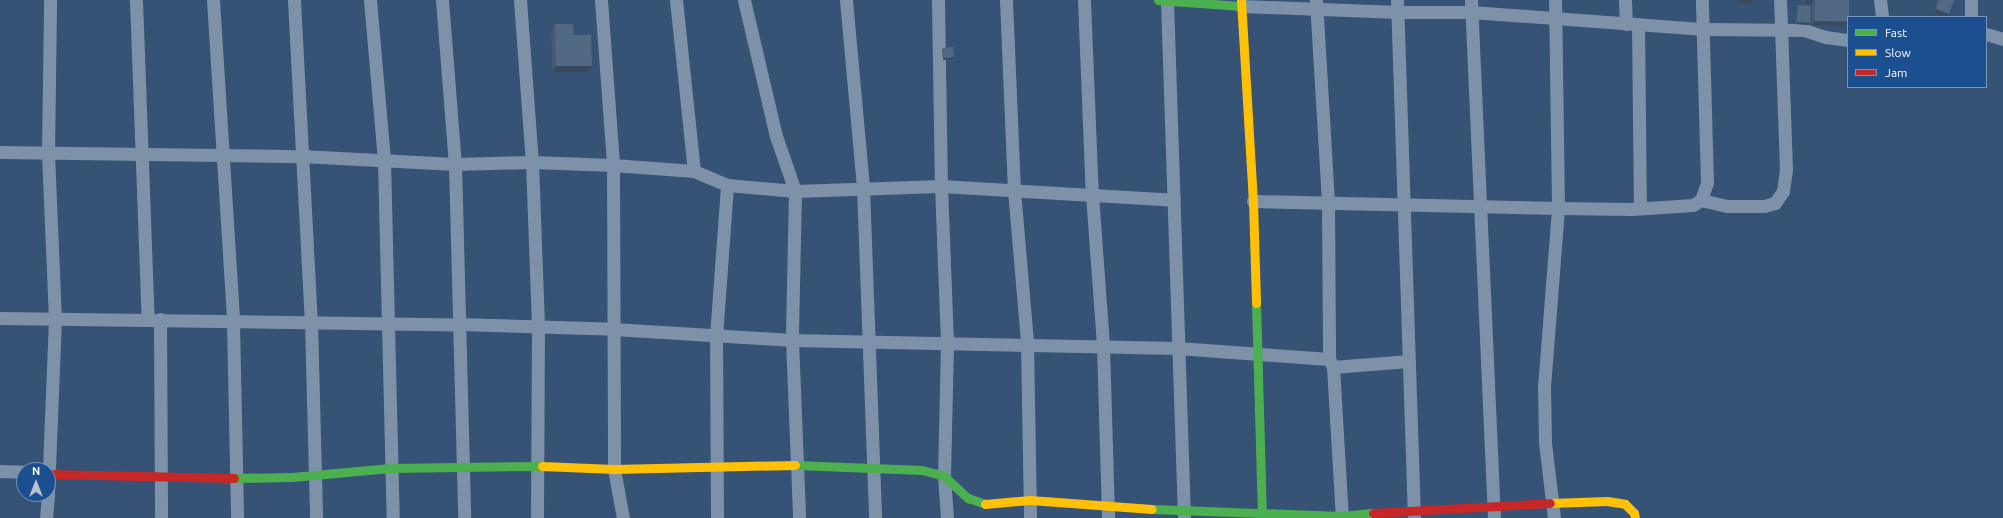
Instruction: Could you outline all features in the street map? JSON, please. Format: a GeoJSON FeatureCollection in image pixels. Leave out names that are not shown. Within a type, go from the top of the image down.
{"type":"FeatureCollection","features":[{"type":"Feature","properties":{"kind":"street"},"geometry":{"type":"LineString","coordinates":[[49,462],[55,320],[48,152],[50,0]]}},
{"type":"Feature","properties":{"kind":"street"},"geometry":{"type":"LineString","coordinates":[[136,0],[143,153],[154,319],[162,475],[161,518]]}},
{"type":"Feature","properties":{"kind":"street"},"geometry":{"type":"LineString","coordinates":[[213,0],[224,154],[232,322],[237,518]]}},
{"type":"Feature","properties":{"kind":"street"},"geometry":{"type":"LineString","coordinates":[[294,0],[301,156],[311,322],[316,518]]}},
{"type":"Feature","properties":{"kind":"street"},"geometry":{"type":"LineString","coordinates":[[370,0],[384,161],[393,518]]}},
{"type":"Feature","properties":{"kind":"street"},"geometry":{"type":"LineString","coordinates":[[442,0],[455,164],[464,518]]}},
{"type":"Feature","properties":{"kind":"street"},"geometry":{"type":"LineString","coordinates":[[520,0],[532,162],[538,327],[536,466],[537,518]]}},
{"type":"Feature","properties":{"kind":"street"},"geometry":{"type":"LineString","coordinates":[[601,0],[613,165],[614,469],[622,518]]}},
{"type":"Feature","properties":{"kind":"street"},"geometry":{"type":"LineString","coordinates":[[676,0],[694,171]]}},
{"type":"Feature","properties":{"kind":"street"},"geometry":{"type":"LineString","coordinates":[[744,0],[774,128],[795,191],[792,340],[799,518]]}},
{"type":"Feature","properties":{"kind":"street"},"geometry":{"type":"LineString","coordinates":[[846,0],[863,187],[872,468],[876,518]]}},
{"type":"Feature","properties":{"kind":"street"},"geometry":{"type":"LineString","coordinates":[[938,0],[941,186],[947,344],[944,476],[947,518]]}},
{"type":"Feature","properties":{"kind":"street"},"geometry":{"type":"LineString","coordinates":[[1006,0],[1014,190],[1027,343],[1030,518]]}},
{"type":"Feature","properties":{"kind":"street"},"geometry":{"type":"LineString","coordinates":[[1084,0],[1092,195],[1103,346],[1108,513]]}},
{"type":"Feature","properties":{"kind":"street"},"geometry":{"type":"LineString","coordinates":[[1158,0],[1317,5],[1471,6],[1556,18],[1632,24],[1704,29],[1804,30],[1847,40]]}},
{"type":"Feature","properties":{"kind":"street"},"geometry":{"type":"LineString","coordinates":[[1167,0],[1184,513]]}},
{"type":"Feature","properties":{"kind":"street"},"geometry":{"type":"LineString","coordinates":[[1554,518],[1545,442],[1544,386],[1558,208],[1555,0]]}},
{"type":"Feature","properties":{"kind":"street"},"geometry":{"type":"LineString","coordinates":[[1625,0],[1632,24],[1640,208]]}},
{"type":"Feature","properties":{"kind":"street"},"geometry":{"type":"LineString","coordinates":[[1701,200],[1707,183],[1704,29],[1702,0]]}},
{"type":"Feature","properties":{"kind":"street"},"geometry":{"type":"LineString","coordinates":[[1253,201],[1404,206],[1558,208],[1681,207],[1701,200],[1727,206],[1764,206],[1775,203],[1783,191],[1786,170],[1780,0]]}},
{"type":"Feature","properties":{"kind":"street"},"geometry":{"type":"LineString","coordinates":[[1880,0],[1882,16]]}},
{"type":"Feature","properties":{"kind":"street"},"geometry":{"type":"LineString","coordinates":[[1971,0],[1972,16]]}},
{"type":"Feature","properties":{"kind":"street"},"geometry":{"type":"LineString","coordinates":[[1241,3],[1253,201],[1256,354],[1262,515]]}},
{"type":"Feature","properties":{"kind":"street"},"geometry":{"type":"LineString","coordinates":[[1317,5],[1328,204],[1331,363],[1342,517]]}},
{"type":"Feature","properties":{"kind":"street"},"geometry":{"type":"LineString","coordinates":[[1398,6],[1414,513]]}},
{"type":"Feature","properties":{"kind":"street"},"geometry":{"type":"LineString","coordinates":[[1471,6],[1494,512]]}},
{"type":"Feature","properties":{"kind":"street"},"geometry":{"type":"LineString","coordinates":[[1987,34],[2003,39]]}},
{"type":"Feature","properties":{"kind":"street"},"geometry":{"type":"LineString","coordinates":[[0,152],[224,154],[301,156],[455,164],[532,162],[613,165],[694,171],[727,185],[795,191],[863,187],[941,186],[1174,200]]}},
{"type":"Feature","properties":{"kind":"street"},"geometry":{"type":"LineString","coordinates":[[717,518],[716,336],[727,185]]}},
{"type":"Feature","properties":{"kind":"street"},"geometry":{"type":"LineString","coordinates":[[0,318],[55,320],[154,319],[232,322],[388,322],[458,324],[613,329],[792,340],[947,344],[1027,343],[1178,348],[1256,354],[1331,363],[1409,361]]}},
{"type":"Feature","properties":{"kind":"street"},"geometry":{"type":"LineString","coordinates":[[56,474],[162,475],[236,478],[292,477],[391,468],[462,466],[536,466],[614,469],[716,465],[796,465],[922,470],[944,476],[968,498],[984,504],[1030,500],[1108,513],[1184,513],[1342,517],[1414,513],[1494,512],[1552,502],[1619,502],[1634,513],[1635,518]]}},
{"type":"Feature","properties":{"kind":"street"},"geometry":{"type":"LineString","coordinates":[[0,471],[16,472]]}},
{"type":"Feature","properties":{"kind":"street"},"geometry":{"type":"LineString","coordinates":[[46,518],[47,502]]}},
{"type":"Feature","properties":{"kind":"building"},"geometry":{"type":"Polygon","coordinates":[[[1815,0],[1849,0],[1849,16],[1847,16],[1847,21],[1815,21],[1815,0]]]}},
{"type":"Feature","properties":{"kind":"building"},"geometry":{"type":"Polygon","coordinates":[[[1939,0],[1954,0],[1949,14],[1936,9],[1939,0]]]}},
{"type":"Feature","properties":{"kind":"building"},"geometry":{"type":"Polygon","coordinates":[[[1798,5],[1811,6],[1810,23],[1797,22],[1798,5]]]}},
{"type":"Feature","properties":{"kind":"building"},"geometry":{"type":"Polygon","coordinates":[[[555,24],[573,24],[574,35],[591,35],[592,66],[556,66],[555,24]]]}},
{"type":"Feature","properties":{"kind":"building"},"geometry":{"type":"Polygon","coordinates":[[[953,47],[954,57],[944,58],[943,48],[953,47]]]}},
{"type":"Feature","properties":{"kind":"traffic: fast"},"geometry":{"type":"LineString","coordinates":[[1158,0],[1241,6]]}},
{"type":"Feature","properties":{"kind":"traffic: fast"},"geometry":{"type":"LineString","coordinates":[[1256,303],[1262,518]]}},
{"type":"Feature","properties":{"kind":"traffic: fast"},"geometry":{"type":"LineString","coordinates":[[795,465],[922,470],[944,476],[968,498],[985,504]]}},
{"type":"Feature","properties":{"kind":"traffic: fast"},"geometry":{"type":"LineString","coordinates":[[234,478],[292,477],[391,468],[542,466]]}},
{"type":"Feature","properties":{"kind":"traffic: fast"},"geometry":{"type":"LineString","coordinates":[[1152,509],[1342,516],[1373,513]]}},
{"type":"Feature","properties":{"kind":"traffic: slow"},"geometry":{"type":"LineString","coordinates":[[1241,0],[1253,201],[1256,303]]}},
{"type":"Feature","properties":{"kind":"traffic: slow"},"geometry":{"type":"LineString","coordinates":[[542,466],[614,469],[795,465]]}},
{"type":"Feature","properties":{"kind":"traffic: slow"},"geometry":{"type":"LineString","coordinates":[[985,504],[1030,500],[1152,509]]}},
{"type":"Feature","properties":{"kind":"traffic: slow"},"geometry":{"type":"LineString","coordinates":[[1550,503],[1607,501],[1625,504],[1634,513],[1635,518]]}},
{"type":"Feature","properties":{"kind":"traffic: jam"},"geometry":{"type":"LineString","coordinates":[[56,474],[234,478]]}},
{"type":"Feature","properties":{"kind":"traffic: jam"},"geometry":{"type":"LineString","coordinates":[[1373,513],[1550,503]]}}]}
